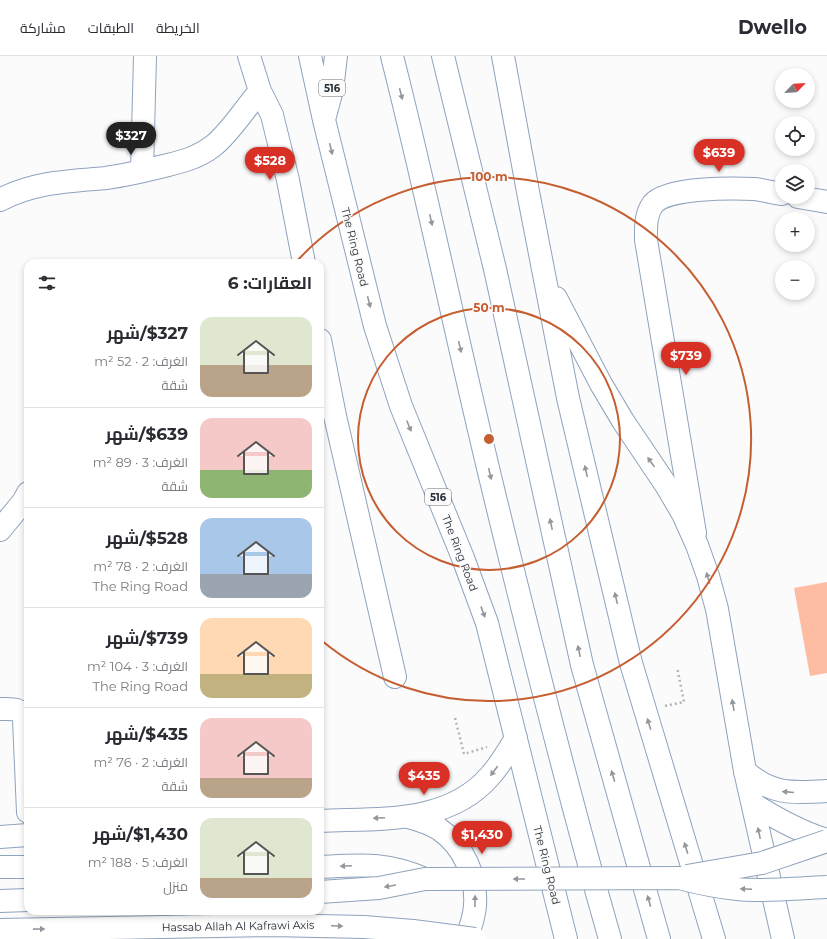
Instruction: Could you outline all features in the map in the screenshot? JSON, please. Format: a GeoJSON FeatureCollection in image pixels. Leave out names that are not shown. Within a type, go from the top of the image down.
{"type":"FeatureCollection","features":[{"type":"Feature","properties":{"kind":"main road"},"geometry":{"type":"LineString","coordinates":[[142,171],[145,56]]}},
{"type":"Feature","properties":{"kind":"main road"},"geometry":{"type":"LineString","coordinates":[[249,56],[260,91],[272,115],[288,180],[303,259]]}},
{"type":"Feature","properties":{"kind":"main road","name":"The Ring Road"},"geometry":{"type":"LineString","coordinates":[[310,56],[324,120],[375,326],[401,406],[463,558],[487,623],[566,939]]}},
{"type":"Feature","properties":{"kind":"main road","name":"516"},"geometry":{"type":"LineString","coordinates":[[324,120],[332,90],[336,56]]}},
{"type":"Feature","properties":{"kind":"main road"},"geometry":{"type":"LineString","coordinates":[[392,56],[411,131],[495,496],[579,832],[610,939]]}},
{"type":"Feature","properties":{"kind":"main road"},"geometry":{"type":"LineString","coordinates":[[443,56],[495,269],[582,664],[659,939]]}},
{"type":"Feature","properties":{"kind":"main road"},"geometry":{"type":"LineString","coordinates":[[503,56],[568,398],[631,663],[714,939]]}},
{"type":"Feature","properties":{"kind":"main road"},"geometry":{"type":"LineString","coordinates":[[0,200],[24,190],[47,184],[142,171],[189,159],[202,154],[223,136],[260,91]]}},
{"type":"Feature","properties":{"kind":"main road"},"geometry":{"type":"LineString","coordinates":[[697,545],[646,240],[647,216],[653,204],[660,199],[680,192],[696,190],[754,190],[775,193]]}},
{"type":"Feature","properties":{"kind":"main road"},"geometry":{"type":"LineString","coordinates":[[815,200],[827,202]]}},
{"type":"Feature","properties":{"kind":"main road"},"geometry":{"type":"LineString","coordinates":[[543,271],[601,384],[623,421],[666,485],[683,514],[697,545],[708,576],[717,609],[745,771],[783,939]]}},
{"type":"Feature","properties":{"kind":"main road"},"geometry":{"type":"LineString","coordinates":[[324,359],[395,677]]}},
{"type":"Feature","properties":{"kind":"main road"},"geometry":{"type":"LineString","coordinates":[[0,530],[24,500]]}},
{"type":"Feature","properties":{"kind":"main road"},"geometry":{"type":"LineString","coordinates":[[0,709],[18,709],[24,718]]}},
{"type":"Feature","properties":{"kind":"main road"},"geometry":{"type":"LineString","coordinates":[[324,821],[407,816],[431,812],[453,804],[473,792],[490,777],[516,738]]}},
{"type":"Feature","properties":{"kind":"main road"},"geometry":{"type":"LineString","coordinates":[[745,771],[754,779],[775,790],[787,792],[827,791]]}},
{"type":"Feature","properties":{"kind":"main road"},"geometry":{"type":"LineString","coordinates":[[753,804],[792,827],[812,836],[827,840]]}},
{"type":"Feature","properties":{"kind":"main road"},"geometry":{"type":"LineString","coordinates":[[407,816],[424,821],[440,830],[453,841],[464,856],[471,872],[475,889],[475,907],[466,939]]}},
{"type":"Feature","properties":{"kind":"main road"},"geometry":{"type":"LineString","coordinates":[[0,837],[24,835]]}},
{"type":"Feature","properties":{"kind":"main road"},"geometry":{"type":"LineString","coordinates":[[324,892],[364,890],[425,880],[679,878],[762,863],[827,840]]}},
{"type":"Feature","properties":{"kind":"main road"},"geometry":{"type":"LineString","coordinates":[[324,867],[365,864],[395,868],[425,880]]}},
{"type":"Feature","properties":{"kind":"main road"},"geometry":{"type":"LineString","coordinates":[[0,867],[24,867]]}},
{"type":"Feature","properties":{"kind":"main road"},"geometry":{"type":"LineString","coordinates":[[679,878],[698,883],[738,889],[758,890],[827,888]]}},
{"type":"Feature","properties":{"kind":"main road"},"geometry":{"type":"LineString","coordinates":[[0,901],[24,900]]}},
{"type":"Feature","properties":{"kind":"main road","name":"Hassab Allah Al Kafrawi Axis"},"geometry":{"type":"LineString","coordinates":[[0,930],[272,924],[406,930],[475,939]]}},
{"type":"Feature","properties":{"kind":"path"},"geometry":{"type":"LineString","coordinates":[[645,710],[684,702],[677,667]]}},
{"type":"Feature","properties":{"kind":"path"},"geometry":{"type":"LineString","coordinates":[[455,718],[464,754],[516,738]]}},
{"type":"Feature","properties":{"kind":"shaded area"},"geometry":{"type":"Polygon","coordinates":[[[827,582],[827,673],[810,676],[794,588],[827,582]]]}}]}
